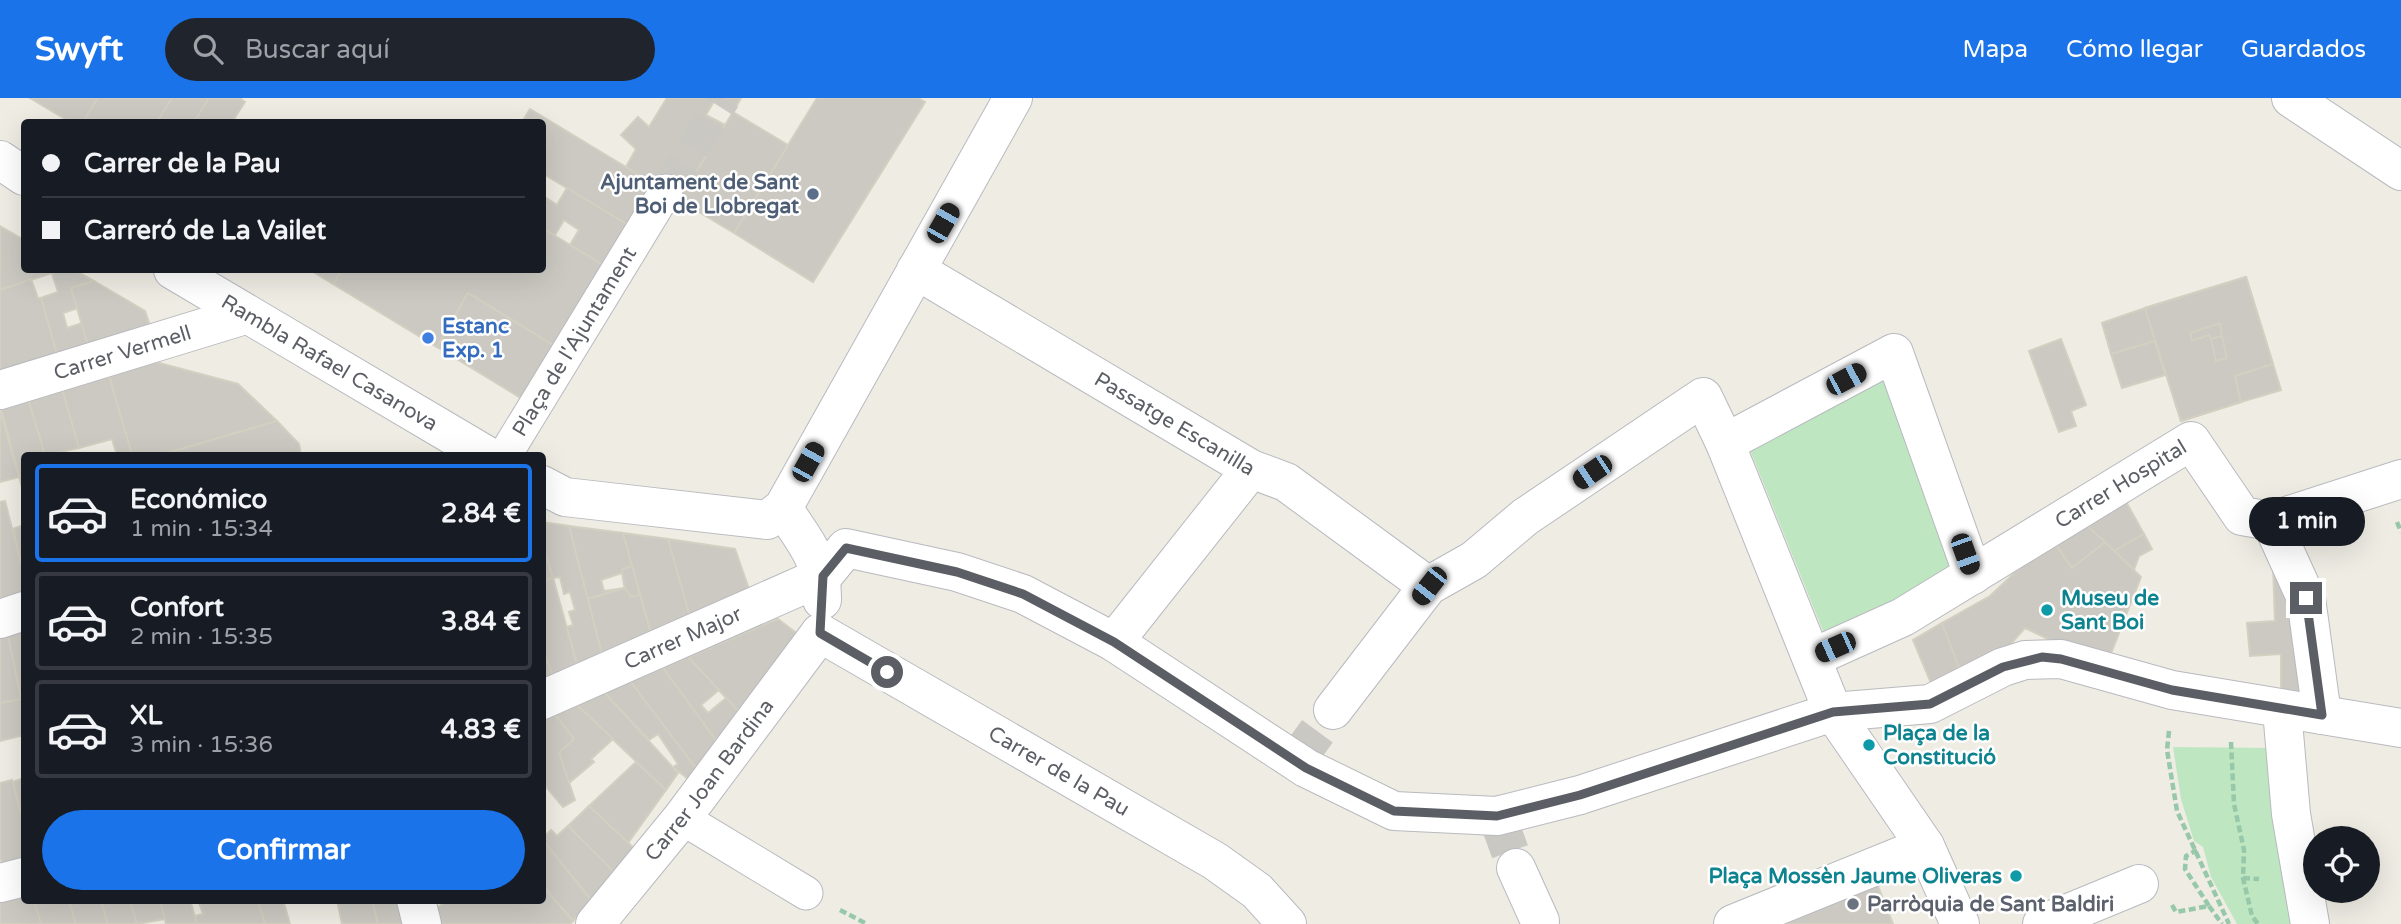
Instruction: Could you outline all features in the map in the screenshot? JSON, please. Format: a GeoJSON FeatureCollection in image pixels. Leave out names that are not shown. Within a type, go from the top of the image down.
{"type":"FeatureCollection","features":[{"type":"Feature","properties":{"kind":"street"},"geometry":{"type":"LineString","coordinates":[[546,487],[565,497],[766,520],[783,508],[1013,98]]}},
{"type":"Feature","properties":{"kind":"street"},"geometry":{"type":"LineString","coordinates":[[2291,98],[2401,171]]}},
{"type":"Feature","properties":{"kind":"street"},"geometry":{"type":"LineString","coordinates":[[0,160],[21,174]]}},
{"type":"Feature","properties":{"kind":"street","name":"Plaça de l'Ajuntament"},"geometry":{"type":"LineString","coordinates":[[507,452],[666,191]]}},
{"type":"Feature","properties":{"kind":"street","name":"Passatge Escanilla"},"geometry":{"type":"LineString","coordinates":[[916,270],[1251,469],[1286,482],[1429,586]]}},
{"type":"Feature","properties":{"kind":"street","name":"Rambla Rafael Casanova"},"geometry":{"type":"LineString","coordinates":[[178,273],[481,452]]}},
{"type":"Feature","properties":{"kind":"street","name":"Carrer Vermell"},"geometry":{"type":"LineString","coordinates":[[0,390],[245,315]]}},
{"type":"Feature","properties":{"kind":"street"},"geometry":{"type":"LineString","coordinates":[[1725,443],[1894,353],[1973,575]]}},
{"type":"Feature","properties":{"kind":"street"},"geometry":{"type":"LineString","coordinates":[[1333,710],[1429,586],[1474,559],[1525,517],[1703,397],[1725,443],[1811,653],[1818,717],[1928,853],[1960,924]]}},
{"type":"Feature","properties":{"kind":"street","name":"Carrer Hospital"},"geometry":{"type":"LineString","coordinates":[[1811,653],[1903,617],[2191,441],[2242,516],[2272,521]]}},
{"type":"Feature","properties":{"kind":"street"},"geometry":{"type":"LineString","coordinates":[[1114,642],[1251,469]]}},
{"type":"Feature","properties":{"kind":"street"},"geometry":{"type":"LineString","coordinates":[[2322,715],[2306,598],[2272,521],[2401,480]]}},
{"type":"Feature","properties":{"kind":"street"},"geometry":{"type":"LineString","coordinates":[[783,508],[823,576],[820,633]]}},
{"type":"Feature","properties":{"kind":"street"},"geometry":{"type":"LineString","coordinates":[[823,576],[846,548],[957,572],[1023,594],[1114,642],[1306,768],[1394,811],[1497,816],[1580,795],[1818,717],[1937,702],[2003,667],[2042,657],[2061,659],[2172,690],[2401,728]]}},
{"type":"Feature","properties":{"kind":"street","name":"Carrer Major"},"geometry":{"type":"LineString","coordinates":[[546,698],[823,576]]}},
{"type":"Feature","properties":{"kind":"street"},"geometry":{"type":"LineString","coordinates":[[0,619],[21,612]]}},
{"type":"Feature","properties":{"kind":"street","name":"Carrer Joan Bardina"},"geometry":{"type":"LineString","coordinates":[[595,924],[682,818],[820,633]]}},
{"type":"Feature","properties":{"kind":"street","name":"Carrer de la Pau"},"geometry":{"type":"LineString","coordinates":[[820,633],[1215,861],[1256,891],[1287,924]]}},
{"type":"Feature","properties":{"kind":"street"},"geometry":{"type":"LineString","coordinates":[[2282,710],[2291,814],[2310,924]]}},
{"type":"Feature","properties":{"kind":"street"},"geometry":{"type":"LineString","coordinates":[[682,818],[806,893]]}},
{"type":"Feature","properties":{"kind":"street"},"geometry":{"type":"LineString","coordinates":[[1733,924],[1863,871],[1928,853]]}},
{"type":"Feature","properties":{"kind":"street"},"geometry":{"type":"LineString","coordinates":[[1516,868],[1539,921]]}},
{"type":"Feature","properties":{"kind":"street"},"geometry":{"type":"LineString","coordinates":[[0,883],[21,878]]}},
{"type":"Feature","properties":{"kind":"street"},"geometry":{"type":"LineString","coordinates":[[2042,924],[2139,884]]}},
{"type":"Feature","properties":{"kind":"street"},"geometry":{"type":"LineString","coordinates":[[417,904],[422,924]]}},
{"type":"Feature","properties":{"kind":"path"},"geometry":{"type":"LineString","coordinates":[[2172,690],[2167,750],[2177,811],[2229,924]]}},
{"type":"Feature","properties":{"kind":"path"},"geometry":{"type":"LineString","coordinates":[[2239,736],[2231,736],[2234,804],[2244,850],[2243,878],[2252,916],[2258,924]]}},
{"type":"Feature","properties":{"kind":"path"},"geometry":{"type":"LineString","coordinates":[[2197,850],[2186,856],[2185,869],[2222,924]]}},
{"type":"Feature","properties":{"kind":"path"},"geometry":{"type":"LineString","coordinates":[[2176,912],[2209,906]]}},
{"type":"Feature","properties":{"kind":"green space"},"geometry":{"type":"Polygon","coordinates":[[[1891,370],[1957,572],[1827,641],[1750,450],[1891,370]]]}},
{"type":"Feature","properties":{"kind":"green space"},"geometry":{"type":"Polygon","coordinates":[[[2173,747],[2272,748],[2296,924],[2237,924],[2211,877],[2203,847],[2194,841],[2181,799],[2173,747]]]}},
{"type":"Feature","properties":{"kind":"building"},"geometry":{"type":"Polygon","coordinates":[[[30,98],[98,98],[85,119],[65,119],[30,98]]]}},
{"type":"Feature","properties":{"kind":"building"},"geometry":{"type":"Polygon","coordinates":[[[98,98],[172,98],[159,119],[85,119],[98,98]]]}},
{"type":"Feature","properties":{"kind":"building"},"geometry":{"type":"Polygon","coordinates":[[[172,98],[209,98],[196,119],[159,119],[172,98]]]}},
{"type":"Feature","properties":{"kind":"building"},"geometry":{"type":"Polygon","coordinates":[[[209,98],[240,98],[245,102],[234,119],[196,119],[209,98]]]}},
{"type":"Feature","properties":{"kind":"building"},"geometry":{"type":"Polygon","coordinates":[[[667,98],[710,98],[714,101],[706,115],[725,125],[679,200],[626,167],[636,149],[621,135],[638,117],[649,127],[667,98]]]}},
{"type":"Feature","properties":{"kind":"building"},"geometry":{"type":"Polygon","coordinates":[[[710,98],[741,98],[733,112],[710,98]]]}},
{"type":"Feature","properties":{"kind":"building","name":"Ajuntament de Sant Boi de Llobregat"},"geometry":{"type":"Polygon","coordinates":[[[817,98],[918,98],[925,102],[813,282],[734,233],[817,98]]]}},
{"type":"Feature","properties":{"kind":"building"},"geometry":{"type":"Polygon","coordinates":[[[530,109],[654,184],[628,225],[546,175],[546,119],[524,119],[530,109]]]}},
{"type":"Feature","properties":{"kind":"building"},"geometry":{"type":"Polygon","coordinates":[[[733,112],[788,145],[734,233],[679,200],[733,112]]]}},
{"type":"Feature","properties":{"kind":"building"},"geometry":{"type":"Polygon","coordinates":[[[567,188],[628,225],[603,265],[570,245],[579,230],[564,220],[555,235],[546,230],[546,198],[557,205],[567,188]]]}},
{"type":"Feature","properties":{"kind":"building"},"geometry":{"type":"Polygon","coordinates":[[[0,226],[21,238],[21,273],[52,273],[0,290],[0,226]]]}},
{"type":"Feature","properties":{"kind":"building"},"geometry":{"type":"Polygon","coordinates":[[[546,230],[603,265],[553,345],[468,293],[437,347],[333,284],[340,273],[546,273],[546,230]]]}},
{"type":"Feature","properties":{"kind":"building"},"geometry":{"type":"Polygon","coordinates":[[[52,273],[79,273],[94,281],[71,288],[78,308],[63,313],[67,328],[82,323],[89,349],[58,358],[41,298],[58,292],[52,273]]]}},
{"type":"Feature","properties":{"kind":"building"},"geometry":{"type":"Polygon","coordinates":[[[315,273],[340,273],[333,284],[315,273]]]}},
{"type":"Feature","properties":{"kind":"building"},"geometry":{"type":"Polygon","coordinates":[[[2246,277],[2273,364],[2235,376],[2241,402],[2181,421],[2145,308],[2246,277]],[[2220,323],[2190,333],[2200,366],[2227,358],[2220,323]]]}},
{"type":"Feature","properties":{"kind":"building"},"geometry":{"type":"Polygon","coordinates":[[[2246,277],[2273,364],[2235,376],[2241,402],[2181,421],[2145,308],[2246,277]]]}},
{"type":"Feature","properties":{"kind":"building"},"geometry":{"type":"Polygon","coordinates":[[[31,279],[38,298],[41,298],[58,358],[0,376],[0,290],[31,279]]]}},
{"type":"Feature","properties":{"kind":"building"},"geometry":{"type":"Polygon","coordinates":[[[94,281],[145,311],[151,329],[89,349],[71,288],[94,281]]]}},
{"type":"Feature","properties":{"kind":"building"},"geometry":{"type":"Polygon","coordinates":[[[468,293],[553,345],[521,398],[437,347],[468,293]]]}},
{"type":"Feature","properties":{"kind":"building"},"geometry":{"type":"Polygon","coordinates":[[[2145,308],[2155,341],[2111,354],[2102,323],[2145,308]]]}},
{"type":"Feature","properties":{"kind":"building"},"geometry":{"type":"Polygon","coordinates":[[[2220,323],[2222,336],[2211,339],[2209,335],[2192,341],[2190,333],[2220,323]]]}},
{"type":"Feature","properties":{"kind":"building"},"geometry":{"type":"Polygon","coordinates":[[[2222,336],[2227,358],[2216,361],[2211,339],[2222,336]]]}},
{"type":"Feature","properties":{"kind":"building"},"geometry":{"type":"Polygon","coordinates":[[[2061,339],[2086,405],[2071,411],[2076,426],[2059,432],[2029,351],[2061,339]]]}},
{"type":"Feature","properties":{"kind":"building"},"geometry":{"type":"Polygon","coordinates":[[[2155,341],[2165,375],[2122,388],[2111,354],[2155,341]]]}},
{"type":"Feature","properties":{"kind":"building"},"geometry":{"type":"Polygon","coordinates":[[[148,360],[238,384],[277,421],[170,452],[131,452],[108,372],[148,360]]]}},
{"type":"Feature","properties":{"kind":"building"},"geometry":{"type":"Polygon","coordinates":[[[2273,364],[2281,390],[2241,402],[2235,376],[2273,364]]]}},
{"type":"Feature","properties":{"kind":"building"},"geometry":{"type":"Polygon","coordinates":[[[108,372],[131,452],[116,452],[112,439],[79,448],[61,386],[108,372]]]}},
{"type":"Feature","properties":{"kind":"building"},"geometry":{"type":"Polygon","coordinates":[[[61,386],[79,448],[44,452],[27,396],[61,386]]]}},
{"type":"Feature","properties":{"kind":"building"},"geometry":{"type":"Polygon","coordinates":[[[27,396],[44,452],[21,452],[21,484],[0,404],[27,396]]]}},
{"type":"Feature","properties":{"kind":"building"},"geometry":{"type":"Polygon","coordinates":[[[0,411],[19,477],[0,482],[0,411]]]}},
{"type":"Feature","properties":{"kind":"building"},"geometry":{"type":"Polygon","coordinates":[[[277,421],[299,444],[300,452],[171,452],[277,421]]]}},
{"type":"Feature","properties":{"kind":"building"},"geometry":{"type":"Polygon","coordinates":[[[2125,500],[2144,534],[2114,551],[2084,523],[2125,500]]]}},
{"type":"Feature","properties":{"kind":"building"},"geometry":{"type":"Polygon","coordinates":[[[5,501],[21,563],[21,596],[0,603],[0,502],[5,501]]]}},
{"type":"Feature","properties":{"kind":"building"},"geometry":{"type":"Polygon","coordinates":[[[546,523],[569,526],[603,658],[578,668],[567,627],[573,625],[569,612],[575,610],[570,592],[564,594],[560,577],[553,578],[546,556],[546,523]]]}},
{"type":"Feature","properties":{"kind":"building"},"geometry":{"type":"Polygon","coordinates":[[[2084,523],[2105,542],[2072,568],[2054,542],[2084,523]]]}},
{"type":"Feature","properties":{"kind":"building"},"geometry":{"type":"Polygon","coordinates":[[[21,526],[21,562],[13,529],[21,526]]]}},
{"type":"Feature","properties":{"kind":"building"},"geometry":{"type":"Polygon","coordinates":[[[569,526],[623,533],[632,566],[623,569],[622,573],[601,580],[604,591],[625,588],[588,599],[569,526]]]}},
{"type":"Feature","properties":{"kind":"building"},"geometry":{"type":"Polygon","coordinates":[[[623,533],[668,539],[691,620],[652,637],[623,533]]]}},
{"type":"Feature","properties":{"kind":"building"},"geometry":{"type":"Polygon","coordinates":[[[2144,534],[2152,549],[2139,556],[2134,570],[2114,551],[2144,534]]]}},
{"type":"Feature","properties":{"kind":"building"},"geometry":{"type":"Polygon","coordinates":[[[668,539],[735,549],[751,595],[691,620],[668,539]]]}},
{"type":"Feature","properties":{"kind":"building","name":"Museu de Sant Boi"},"geometry":{"type":"Polygon","coordinates":[[[2054,542],[2072,568],[2105,542],[2141,577],[2108,661],[2063,646],[2025,628],[2000,656],[1959,668],[1942,623],[1990,596],[2026,562],[2054,542]]]}},
{"type":"Feature","properties":{"kind":"building"},"geometry":{"type":"Polygon","coordinates":[[[546,556],[553,578],[546,580],[546,556]]]}},
{"type":"Feature","properties":{"kind":"building"},"geometry":{"type":"Polygon","coordinates":[[[2273,565],[2306,651],[2311,694],[2281,691],[2281,654],[2250,656],[2247,623],[2275,621],[2273,565]]]}},
{"type":"Feature","properties":{"kind":"building"},"geometry":{"type":"Polygon","coordinates":[[[632,566],[640,595],[631,597],[626,595],[622,573],[623,569],[632,566]]]}},
{"type":"Feature","properties":{"kind":"building"},"geometry":{"type":"Polygon","coordinates":[[[553,578],[578,668],[554,678],[546,657],[546,580],[553,578]]]}},
{"type":"Feature","properties":{"kind":"building"},"geometry":{"type":"Polygon","coordinates":[[[625,588],[631,597],[640,595],[652,637],[603,658],[588,599],[625,588]]]}},
{"type":"Feature","properties":{"kind":"building"},"geometry":{"type":"Polygon","coordinates":[[[778,619],[799,635],[740,713],[688,657],[778,619]]]}},
{"type":"Feature","properties":{"kind":"building"},"geometry":{"type":"Polygon","coordinates":[[[1942,623],[1959,668],[1931,683],[1913,640],[1942,623]]]}},
{"type":"Feature","properties":{"kind":"building"},"geometry":{"type":"Polygon","coordinates":[[[21,627],[21,699],[7,631],[21,627]]]}},
{"type":"Feature","properties":{"kind":"building"},"geometry":{"type":"Polygon","coordinates":[[[7,631],[21,699],[0,703],[0,633],[7,631]]]}},
{"type":"Feature","properties":{"kind":"building"},"geometry":{"type":"Polygon","coordinates":[[[546,657],[555,681],[546,685],[546,657]]]}},
{"type":"Feature","properties":{"kind":"building"},"geometry":{"type":"Polygon","coordinates":[[[688,657],[719,690],[701,705],[708,713],[726,698],[740,713],[718,743],[663,668],[688,657]]]}},
{"type":"Feature","properties":{"kind":"building"},"geometry":{"type":"Polygon","coordinates":[[[663,668],[718,743],[698,771],[630,681],[663,668]]]}},
{"type":"Feature","properties":{"kind":"building"},"geometry":{"type":"Polygon","coordinates":[[[630,681],[698,771],[691,781],[673,767],[678,764],[658,734],[649,740],[604,692],[630,681]]]}},
{"type":"Feature","properties":{"kind":"building"},"geometry":{"type":"Polygon","coordinates":[[[604,692],[678,773],[666,790],[576,704],[604,692]]]}},
{"type":"Feature","properties":{"kind":"building"},"geometry":{"type":"Polygon","coordinates":[[[21,699],[21,736],[0,741],[0,703],[21,699]]]}},
{"type":"Feature","properties":{"kind":"building"},"geometry":{"type":"Polygon","coordinates":[[[576,704],[613,739],[591,759],[594,762],[569,783],[559,753],[574,739],[554,713],[576,704]]]}},
{"type":"Feature","properties":{"kind":"building"},"geometry":{"type":"Polygon","coordinates":[[[554,713],[574,739],[559,753],[575,800],[563,807],[546,787],[546,716],[554,713]]]}},
{"type":"Feature","properties":{"kind":"building"},"geometry":{"type":"Polygon","coordinates":[[[636,762],[666,790],[628,843],[589,806],[636,762]]]}},
{"type":"Feature","properties":{"kind":"building"},"geometry":{"type":"Polygon","coordinates":[[[21,779],[21,814],[13,782],[21,779]]]}},
{"type":"Feature","properties":{"kind":"building"},"geometry":{"type":"Polygon","coordinates":[[[12,780],[21,814],[21,865],[4,870],[0,856],[0,783],[12,780]]]}},
{"type":"Feature","properties":{"kind":"building"},"geometry":{"type":"Polygon","coordinates":[[[589,806],[637,851],[616,874],[568,826],[589,806]]]}},
{"type":"Feature","properties":{"kind":"building"},"geometry":{"type":"Polygon","coordinates":[[[568,826],[616,874],[591,900],[546,844],[546,835],[551,830],[557,836],[568,826]]]}},
{"type":"Feature","properties":{"kind":"building"},"geometry":{"type":"Polygon","coordinates":[[[546,844],[591,900],[573,921],[546,890],[546,844]]]}},
{"type":"Feature","properties":{"kind":"building","name":"Parròquia de Sant Baldiri"},"geometry":{"type":"Polygon","coordinates":[[[1876,881],[1893,924],[1774,924],[1876,881]]]}},
{"type":"Feature","properties":{"kind":"building"},"geometry":{"type":"Polygon","coordinates":[[[546,890],[573,921],[570,924],[433,924],[431,913],[443,904],[546,904],[546,890]]]}},
{"type":"Feature","properties":{"kind":"building"},"geometry":{"type":"Polygon","coordinates":[[[21,894],[21,904],[35,904],[41,924],[0,924],[0,899],[21,894]]]}},
{"type":"Feature","properties":{"kind":"building"},"geometry":{"type":"Polygon","coordinates":[[[35,904],[70,904],[76,924],[41,924],[35,904]]]}},
{"type":"Feature","properties":{"kind":"building"},"geometry":{"type":"Polygon","coordinates":[[[70,904],[102,904],[108,924],[76,924],[70,904]]]}},
{"type":"Feature","properties":{"kind":"building"},"geometry":{"type":"Polygon","coordinates":[[[102,904],[131,904],[137,924],[108,924],[102,904]]]}},
{"type":"Feature","properties":{"kind":"building"},"geometry":{"type":"Polygon","coordinates":[[[131,904],[161,904],[165,919],[137,924],[131,904]]]}},
{"type":"Feature","properties":{"kind":"building"},"geometry":{"type":"Polygon","coordinates":[[[161,904],[191,904],[197,924],[166,924],[161,904]]]}},
{"type":"Feature","properties":{"kind":"building"},"geometry":{"type":"Polygon","coordinates":[[[199,904],[259,904],[265,924],[197,924],[195,916],[203,914],[199,904]]]}},
{"type":"Feature","properties":{"kind":"building"},"geometry":{"type":"Polygon","coordinates":[[[259,904],[284,904],[290,924],[265,924],[259,904]]]}},
{"type":"Feature","properties":{"kind":"building"},"geometry":{"type":"Polygon","coordinates":[[[338,904],[373,904],[378,924],[342,924],[338,904]]]}},
{"type":"Feature","properties":{"kind":"building"},"geometry":{"type":"Polygon","coordinates":[[[373,904],[405,904],[410,924],[378,924],[373,904]]]}},
{"type":"Feature","properties":{"kind":"tunnel"},"geometry":{"type":"LineString","coordinates":[[666,191],[724,98]]}},
{"type":"Feature","properties":{"kind":"tunnel"},"geometry":{"type":"LineString","coordinates":[[1295,762],[1333,710]]}},
{"type":"Feature","properties":{"kind":"tunnel"},"geometry":{"type":"LineString","coordinates":[[1497,816],[1516,868]]}},
{"type":"Feature","properties":{"kind":"place","name":"Ajuntament de Sant Boi de Llobregat"},"geometry":{"type":"Point","coordinates":[813,194]}},
{"type":"Feature","properties":{"kind":"place","name":"Estanc Exp. 1"},"geometry":{"type":"Point","coordinates":[428,338]}},
{"type":"Feature","properties":{"kind":"place","name":"Museu de Sant Boi"},"geometry":{"type":"Point","coordinates":[2047,610]}},
{"type":"Feature","properties":{"kind":"place","name":"Plaça de la Constitució"},"geometry":{"type":"Point","coordinates":[1869,745]}},
{"type":"Feature","properties":{"kind":"place","name":"Plaça Mossèn Jaume Oliveras"},"geometry":{"type":"Point","coordinates":[2016,876]}},
{"type":"Feature","properties":{"kind":"place","name":"Parròquia de Sant Baldiri"},"geometry":{"type":"Point","coordinates":[1853,904]}},
{"type":"Feature","properties":{"kind":"route"},"geometry":{"type":"LineString","coordinates":[[887,672],[820,633],[823,576],[846,548],[957,572],[1023,594],[1114,642],[1306,768],[1394,811],[1484,817],[1580,795],[1833,712],[1937,702],[1966,684],[2003,667],[2042,657],[2061,659],[2172,690],[2322,715],[2322,695],[2306,598]]}}]}
